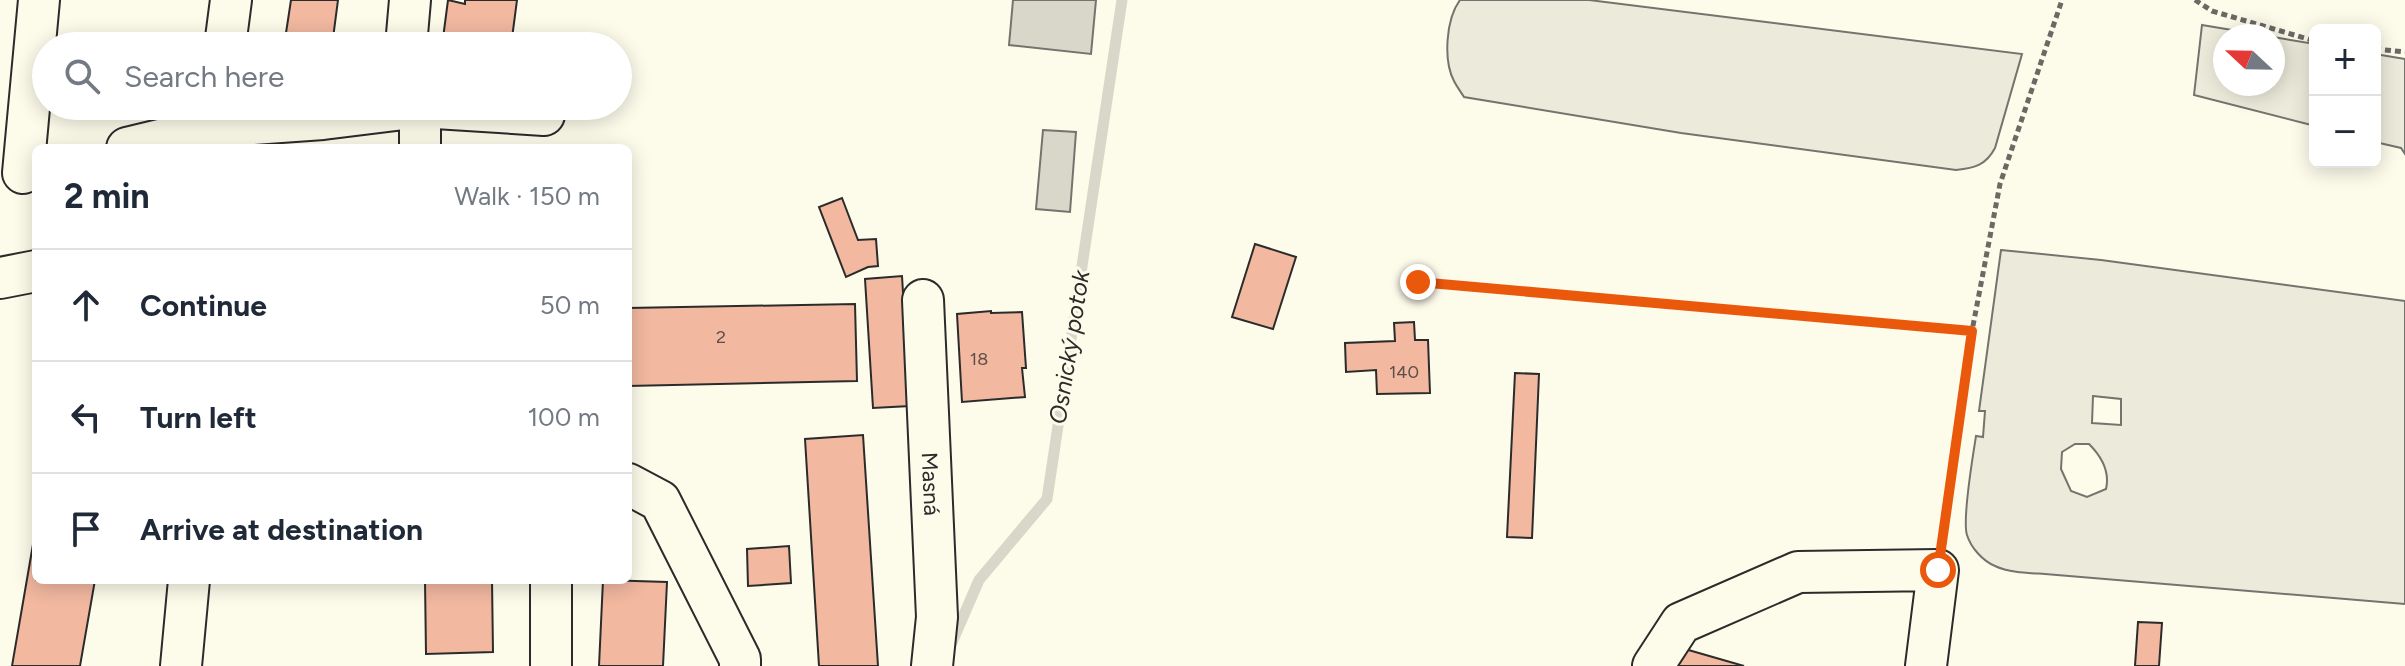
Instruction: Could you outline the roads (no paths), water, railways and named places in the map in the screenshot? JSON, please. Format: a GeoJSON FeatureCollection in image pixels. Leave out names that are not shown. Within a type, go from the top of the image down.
{"type":"FeatureCollection","features":[{"type":"Feature","properties":{"kind":"street"},"geometry":{"type":"LineString","coordinates":[[36,32],[39,0]]}},
{"type":"Feature","properties":{"kind":"street"},"geometry":{"type":"LineString","coordinates":[[227,32],[231,0]]}},
{"type":"Feature","properties":{"kind":"street"},"geometry":{"type":"LineString","coordinates":[[407,32],[410,0]]}},
{"type":"Feature","properties":{"kind":"street"},"geometry":{"type":"LineString","coordinates":[[20,174],[32,64]]}},
{"type":"Feature","properties":{"kind":"street"},"geometry":{"type":"LineString","coordinates":[[142,144],[207,127],[308,120]]}},
{"type":"Feature","properties":{"kind":"street"},"geometry":{"type":"LineString","coordinates":[[410,120],[419,144]]}},
{"type":"Feature","properties":{"kind":"street"},"geometry":{"type":"LineString","coordinates":[[0,278],[32,272]]}},
{"type":"Feature","properties":{"kind":"street","name":"Masná"},"geometry":{"type":"LineString","coordinates":[[923,300],[937,617],[932,666]]}},
{"type":"Feature","properties":{"kind":"street"},"geometry":{"type":"LineString","coordinates":[[632,486],[660,501],[740,659],[740,666]]}},
{"type":"Feature","properties":{"kind":"street"},"geometry":{"type":"LineString","coordinates":[[1653,666],[1681,623],[1798,572],[1938,570],[1926,666]]}},
{"type":"Feature","properties":{"kind":"street"},"geometry":{"type":"LineString","coordinates":[[181,666],[189,584]]}},
{"type":"Feature","properties":{"kind":"street"},"geometry":{"type":"LineString","coordinates":[[551,584],[551,666]]}},
{"type":"Feature","properties":{"kind":"waterway","name":"Osnický potok"},"geometry":{"type":"LineString","coordinates":[[950,647],[979,580],[1047,499],[1122,0]]}}]}
